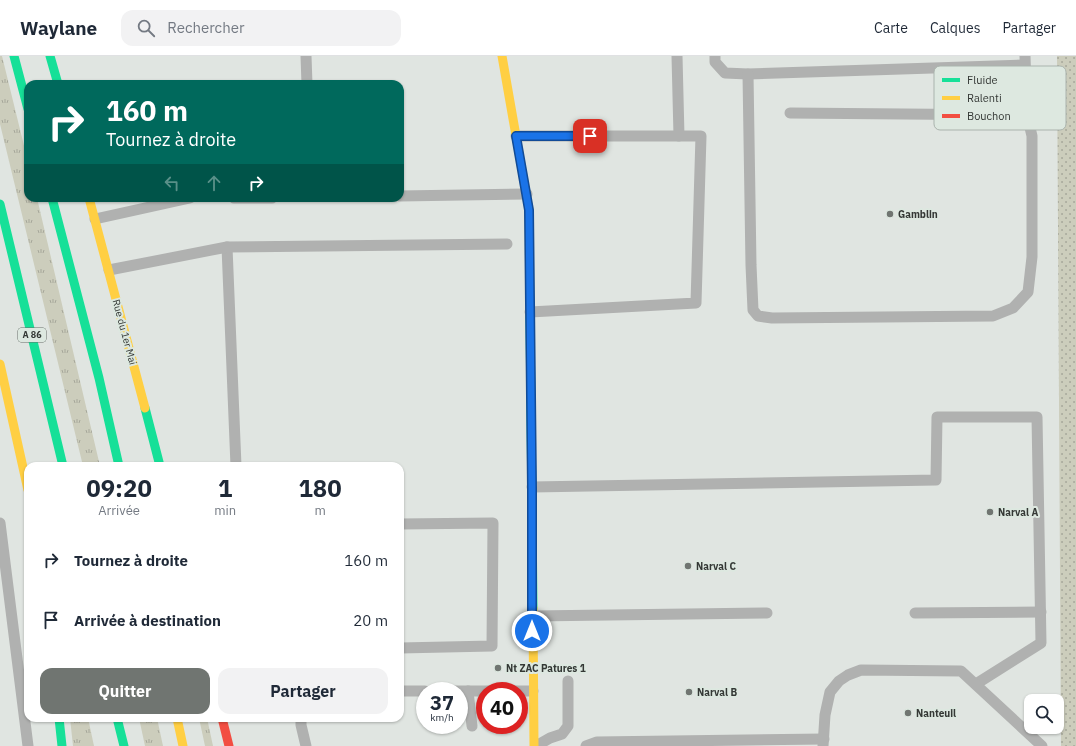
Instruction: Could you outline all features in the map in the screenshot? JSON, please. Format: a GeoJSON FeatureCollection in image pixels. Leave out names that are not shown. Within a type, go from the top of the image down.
{"type":"FeatureCollection","features":[{"type":"Feature","properties":{"kind":"main road"},"geometry":{"type":"LineString","coordinates":[[14,56],[24,94]]}},
{"type":"Feature","properties":{"kind":"main road"},"geometry":{"type":"LineString","coordinates":[[50,56],[57,80]]}},
{"type":"Feature","properties":{"kind":"main road"},"geometry":{"type":"LineString","coordinates":[[502,56],[529,210],[532,616],[535,746]]}},
{"type":"Feature","properties":{"kind":"main road"},"geometry":{"type":"LineString","coordinates":[[53,202],[99,378],[118,462]]}},
{"type":"Feature","properties":{"kind":"main road","name":"Rue du 1er Mai"},"geometry":{"type":"LineString","coordinates":[[90,202],[159,462]]}},
{"type":"Feature","properties":{"kind":"main road","name":"A 86"},"geometry":{"type":"LineString","coordinates":[[0,204],[62,462]]}},
{"type":"Feature","properties":{"kind":"main road"},"geometry":{"type":"LineString","coordinates":[[0,364],[24,472]]}},
{"type":"Feature","properties":{"kind":"main road"},"geometry":{"type":"LineString","coordinates":[[59,722],[62,746]]}},
{"type":"Feature","properties":{"kind":"main road"},"geometry":{"type":"LineString","coordinates":[[118,722],[124,746]]}},
{"type":"Feature","properties":{"kind":"main road"},"geometry":{"type":"LineString","coordinates":[[178,722],[183,746]]}},
{"type":"Feature","properties":{"kind":"main road"},"geometry":{"type":"LineString","coordinates":[[223,722],[229,746]]}},
{"type":"Feature","properties":{"kind":"lane"},"geometry":{"type":"LineString","coordinates":[[306,56],[307,80]]}},
{"type":"Feature","properties":{"kind":"lane"},"geometry":{"type":"LineString","coordinates":[[677,56],[679,136]]}},
{"type":"Feature","properties":{"kind":"lane"},"geometry":{"type":"LineString","coordinates":[[715,56],[715,62],[725,73],[748,74],[1025,60]]}},
{"type":"Feature","properties":{"kind":"lane"},"geometry":{"type":"LineString","coordinates":[[748,74],[751,265],[753,310],[758,316],[780,318],[993,316],[1013,308],[1028,292],[1032,257],[1032,136],[1031,130]]}},
{"type":"Feature","properties":{"kind":"lane"},"geometry":{"type":"LineString","coordinates":[[790,113],[934,114]]}},
{"type":"Feature","properties":{"kind":"lane"},"geometry":{"type":"LineString","coordinates":[[516,136],[701,136],[696,303],[530,312]]}},
{"type":"Feature","properties":{"kind":"lane"},"geometry":{"type":"LineString","coordinates":[[404,196],[527,194]]}},
{"type":"Feature","properties":{"kind":"lane"},"geometry":{"type":"LineString","coordinates":[[95,220],[159,202]]}},
{"type":"Feature","properties":{"kind":"lane"},"geometry":{"type":"LineString","coordinates":[[109,270],[227,247],[507,244]]}},
{"type":"Feature","properties":{"kind":"lane"},"geometry":{"type":"LineString","coordinates":[[227,247],[236,462]]}},
{"type":"Feature","properties":{"kind":"lane"},"geometry":{"type":"LineString","coordinates":[[532,488],[936,480],[937,417],[1037,417],[1041,643],[976,684]]}},
{"type":"Feature","properties":{"kind":"lane"},"geometry":{"type":"LineString","coordinates":[[0,523],[24,714]]}},
{"type":"Feature","properties":{"kind":"lane"},"geometry":{"type":"LineString","coordinates":[[404,524],[493,524],[492,646],[404,648]]}},
{"type":"Feature","properties":{"kind":"lane"},"geometry":{"type":"LineString","coordinates":[[915,613],[1041,612]]}},
{"type":"Feature","properties":{"kind":"lane"},"geometry":{"type":"LineString","coordinates":[[532,616],[767,613]]}},
{"type":"Feature","properties":{"kind":"lane"},"geometry":{"type":"LineString","coordinates":[[586,746],[597,742],[823,742],[825,715],[830,692],[839,681],[848,674],[861,670],[961,671],[1042,746]]}},
{"type":"Feature","properties":{"kind":"lane"},"geometry":{"type":"LineString","coordinates":[[535,746],[550,738],[562,734],[568,726],[568,681]]}},
{"type":"Feature","properties":{"kind":"lane"},"geometry":{"type":"LineString","coordinates":[[472,726],[468,691],[533,690]]}},
{"type":"Feature","properties":{"kind":"lane"},"geometry":{"type":"LineString","coordinates":[[404,691],[416,691]]}},
{"type":"Feature","properties":{"kind":"lane"},"geometry":{"type":"LineString","coordinates":[[25,722],[28,746]]}},
{"type":"Feature","properties":{"kind":"lane"},"geometry":{"type":"LineString","coordinates":[[301,722],[306,746]]}},
{"type":"Feature","properties":{"kind":"green space"},"geometry":{"type":"Polygon","coordinates":[[[0,56],[2,56],[24,146],[24,202],[38,202],[99,462],[82,462],[0,124],[0,56]]]}},
{"type":"Feature","properties":{"kind":"green space"},"geometry":{"type":"Polygon","coordinates":[[[1057,56],[1076,56],[1076,746],[1061,746],[1061,734],[1064,734],[1064,694],[1061,694],[1057,130],[1066,130],[1066,66],[1057,66],[1057,56]]]}},
{"type":"Feature","properties":{"kind":"green space"},"geometry":{"type":"Polygon","coordinates":[[[70,722],[89,722],[94,746],[73,746],[70,722]]]}},
{"type":"Feature","properties":{"kind":"green space"},"geometry":{"type":"Polygon","coordinates":[[[140,722],[158,722],[163,746],[145,746],[140,722]]]}},
{"type":"Feature","properties":{"kind":"green space"},"geometry":{"type":"Polygon","coordinates":[[[200,722],[208,722],[213,746],[205,746],[200,722]]]}},
{"type":"Feature","properties":{"kind":"traffic: fast"},"geometry":{"type":"LineString","coordinates":[[14,56],[24,94]]}},
{"type":"Feature","properties":{"kind":"traffic: fast"},"geometry":{"type":"LineString","coordinates":[[50,56],[57,80]]}},
{"type":"Feature","properties":{"kind":"traffic: fast"},"geometry":{"type":"LineString","coordinates":[[53,202],[99,378],[118,462]]}},
{"type":"Feature","properties":{"kind":"traffic: fast"},"geometry":{"type":"LineString","coordinates":[[0,204],[62,462]]}},
{"type":"Feature","properties":{"kind":"traffic: fast"},"geometry":{"type":"LineString","coordinates":[[530,316],[533,608]]}},
{"type":"Feature","properties":{"kind":"traffic: fast"},"geometry":{"type":"LineString","coordinates":[[145,408],[159,462]]}},
{"type":"Feature","properties":{"kind":"traffic: fast"},"geometry":{"type":"LineString","coordinates":[[59,722],[62,746]]}},
{"type":"Feature","properties":{"kind":"traffic: fast"},"geometry":{"type":"LineString","coordinates":[[118,722],[124,746]]}},
{"type":"Feature","properties":{"kind":"traffic: slow"},"geometry":{"type":"LineString","coordinates":[[502,56],[529,210],[530,316]]}},
{"type":"Feature","properties":{"kind":"traffic: slow"},"geometry":{"type":"LineString","coordinates":[[90,202],[145,408]]}},
{"type":"Feature","properties":{"kind":"traffic: slow"},"geometry":{"type":"LineString","coordinates":[[0,364],[24,472]]}},
{"type":"Feature","properties":{"kind":"traffic: slow"},"geometry":{"type":"LineString","coordinates":[[533,608],[534,746]]}},
{"type":"Feature","properties":{"kind":"traffic: slow"},"geometry":{"type":"LineString","coordinates":[[178,722],[183,746]]}},
{"type":"Feature","properties":{"kind":"traffic: jam"},"geometry":{"type":"LineString","coordinates":[[223,722],[229,746]]}},
{"type":"Feature","properties":{"kind":"place","name":"Gamblin"},"geometry":{"type":"Point","coordinates":[890,214]}},
{"type":"Feature","properties":{"kind":"place","name":"Narval A"},"geometry":{"type":"Point","coordinates":[990,512]}},
{"type":"Feature","properties":{"kind":"place","name":"Narval C"},"geometry":{"type":"Point","coordinates":[688,566]}},
{"type":"Feature","properties":{"kind":"place","name":"Nt ZAC Patures 1"},"geometry":{"type":"Point","coordinates":[498,668]}},
{"type":"Feature","properties":{"kind":"place","name":"Narval B"},"geometry":{"type":"Point","coordinates":[689,692]}},
{"type":"Feature","properties":{"kind":"place","name":"Nanteuil"},"geometry":{"type":"Point","coordinates":[908,713]}},
{"type":"Feature","properties":{"kind":"route"},"geometry":{"type":"LineString","coordinates":[[532,631],[529,210],[516,136],[590,136]]}}]}
